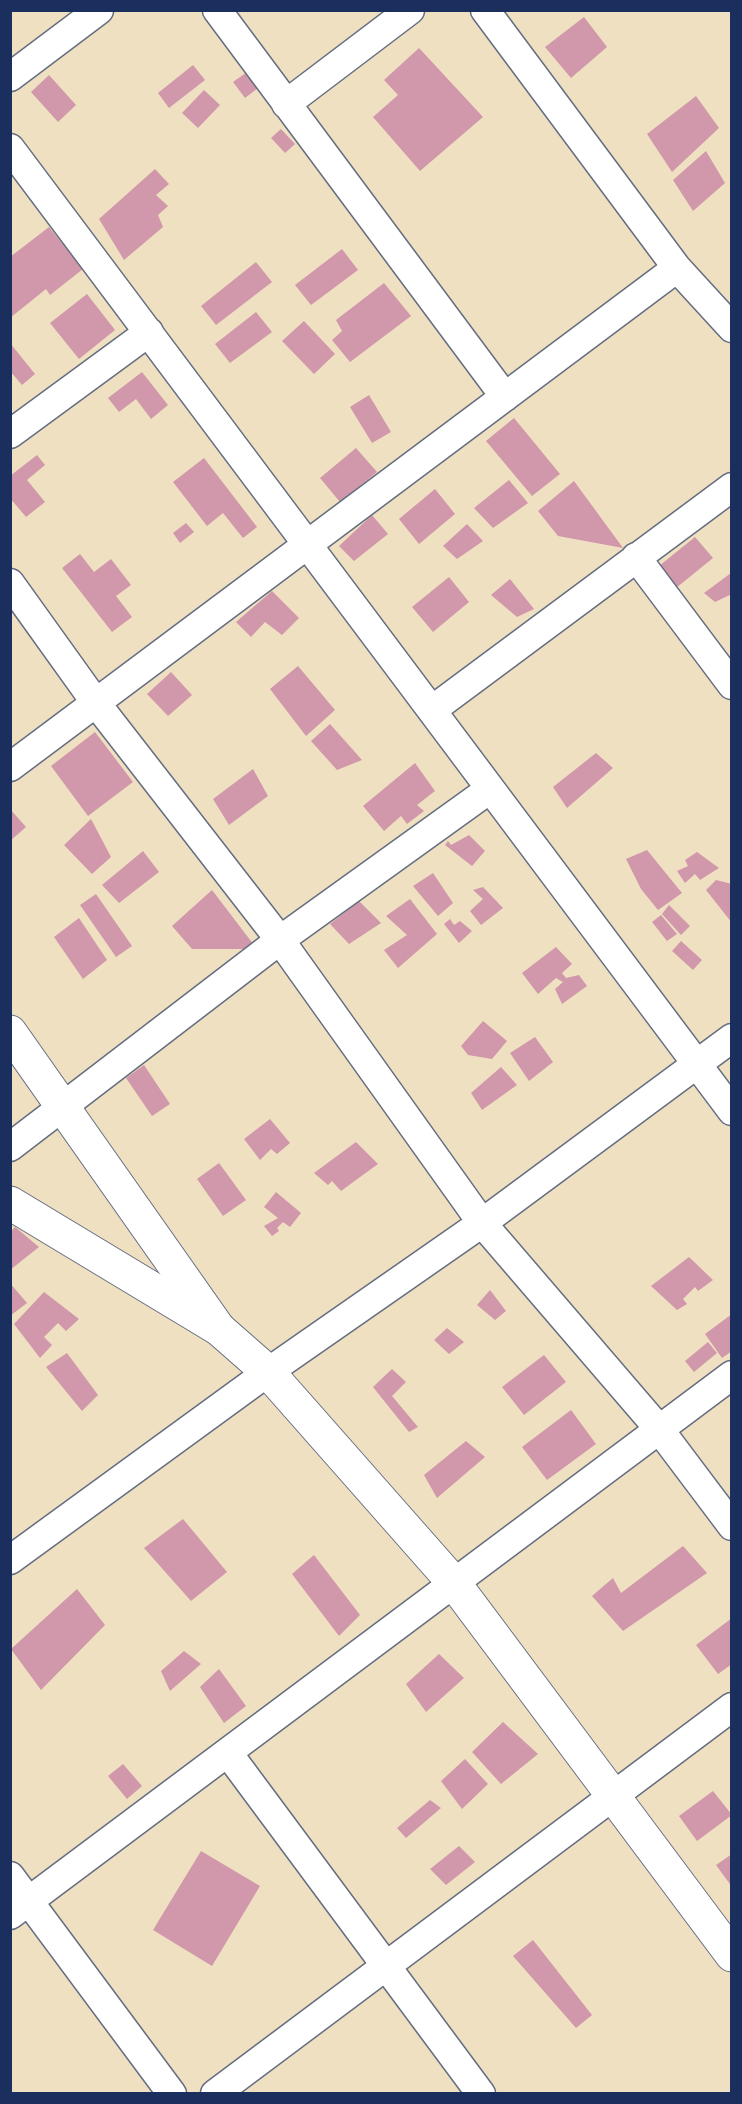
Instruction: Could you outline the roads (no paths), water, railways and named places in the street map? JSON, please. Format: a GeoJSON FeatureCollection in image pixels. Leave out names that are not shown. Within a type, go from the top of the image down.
{"type":"FeatureCollection","features":[{"type":"Feature","properties":{"kind":"main road"},"geometry":{"type":"LineString","coordinates":[[10,1032],[219,1329]]}},
{"type":"Feature","properties":{"kind":"main road"},"geometry":{"type":"LineString","coordinates":[[10,1203],[219,1329],[268,1372],[454,1583],[732,1955]]}},
{"type":"Feature","properties":{"kind":"street"},"geometry":{"type":"LineString","coordinates":[[10,77],[99,10]]}},
{"type":"Feature","properties":{"kind":"street"},"geometry":{"type":"LineString","coordinates":[[217,10],[504,397]]}},
{"type":"Feature","properties":{"kind":"street"},"geometry":{"type":"LineString","coordinates":[[286,104],[410,10]]}},
{"type":"Feature","properties":{"kind":"street"},"geometry":{"type":"LineString","coordinates":[[485,10],[677,268],[732,328]]}},
{"type":"Feature","properties":{"kind":"street"},"geometry":{"type":"LineString","coordinates":[[10,148],[732,1111]]}},
{"type":"Feature","properties":{"kind":"street"},"geometry":{"type":"LineString","coordinates":[[10,767],[677,268]]}},
{"type":"Feature","properties":{"kind":"street"},"geometry":{"type":"LineString","coordinates":[[10,434],[149,332]]}},
{"type":"Feature","properties":{"kind":"street"},"geometry":{"type":"LineString","coordinates":[[432,710],[732,487]]}},
{"type":"Feature","properties":{"kind":"street"},"geometry":{"type":"LineString","coordinates":[[636,557],[732,685]]}},
{"type":"Feature","properties":{"kind":"street"},"geometry":{"type":"LineString","coordinates":[[10,583],[96,703],[280,939],[482,1223],[659,1429],[732,1526]]}},
{"type":"Feature","properties":{"kind":"street"},"geometry":{"type":"LineString","coordinates":[[10,1147],[280,939],[490,789]]}},
{"type":"Feature","properties":{"kind":"street"},"geometry":{"type":"LineString","coordinates":[[10,1560],[268,1372],[482,1223],[732,1038]]}},
{"type":"Feature","properties":{"kind":"street"},"geometry":{"type":"LineString","coordinates":[[20,1908],[732,1375]]}},
{"type":"Feature","properties":{"kind":"street"},"geometry":{"type":"LineString","coordinates":[[215,2094],[732,1707]]}},
{"type":"Feature","properties":{"kind":"street"},"geometry":{"type":"LineString","coordinates":[[228,1753],[481,2094]]}},
{"type":"Feature","properties":{"kind":"street"},"geometry":{"type":"LineString","coordinates":[[10,1876],[20,1908],[172,2094]]}}]}
